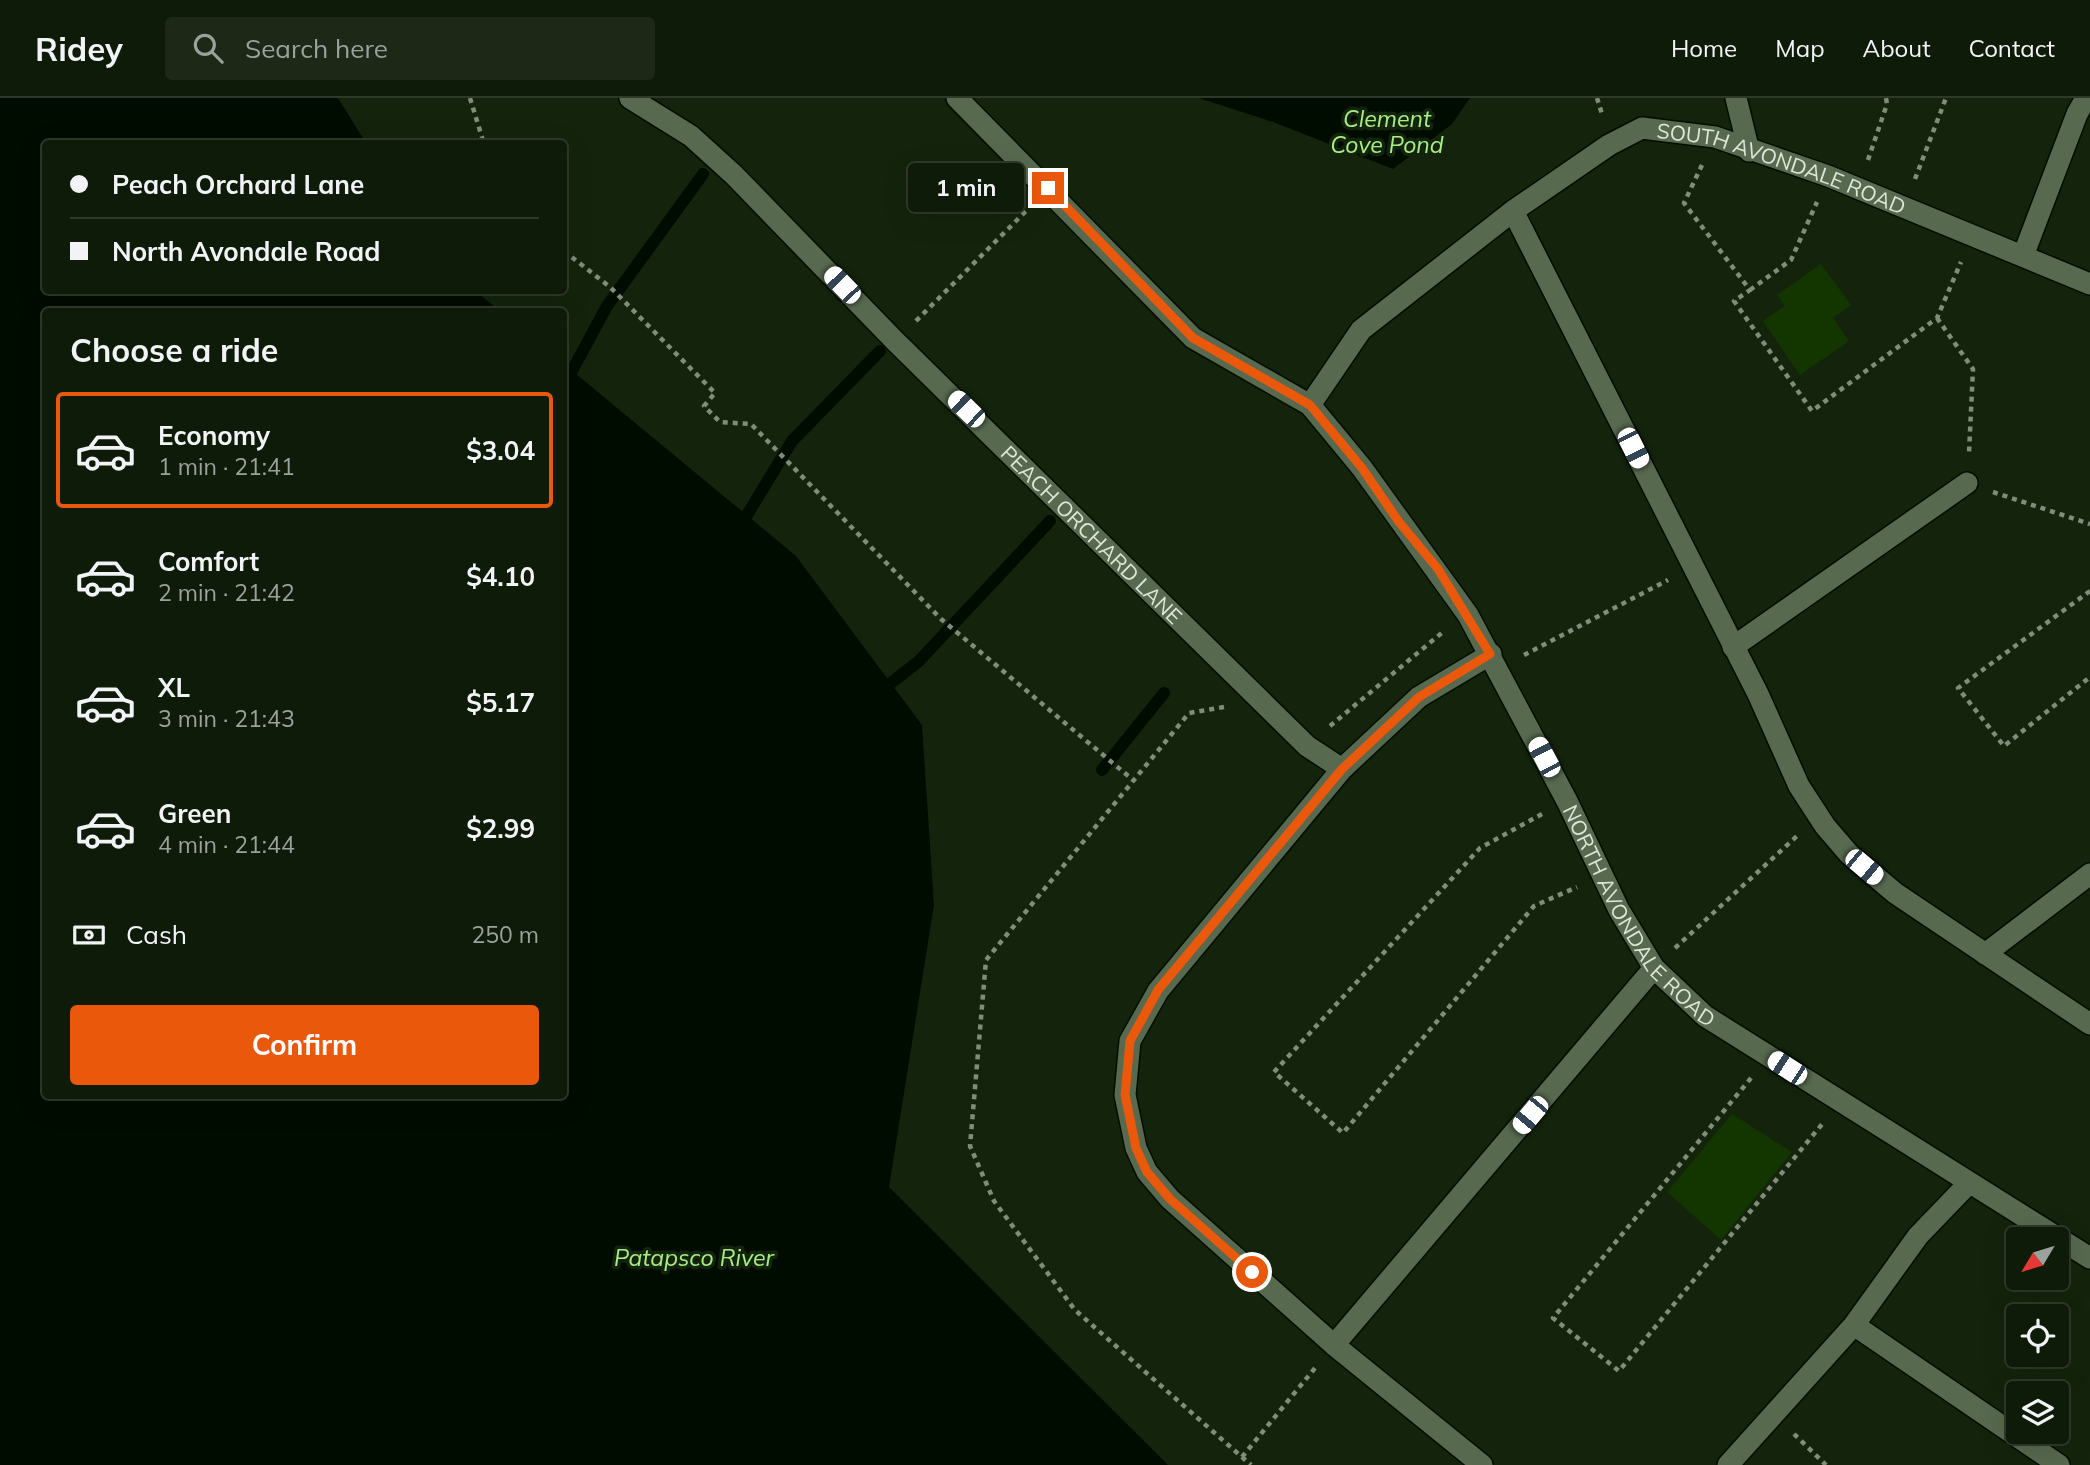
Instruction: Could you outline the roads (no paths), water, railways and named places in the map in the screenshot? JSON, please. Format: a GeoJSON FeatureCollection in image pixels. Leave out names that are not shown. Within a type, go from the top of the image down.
{"type":"FeatureCollection","features":[{"type":"Feature","properties":{"kind":"street","name":"PEACH ORCHARD LANE"},"geometry":{"type":"LineString","coordinates":[[630,98],[691,136],[726,167],[895,341],[1307,746],[1342,769]]}},
{"type":"Feature","properties":{"kind":"street","name":"NORTH AVONDALE ROAD"},"geometry":{"type":"LineString","coordinates":[[957,98],[1193,338],[1310,405],[1362,468],[1399,522],[1438,569],[1494,662],[1567,800],[1619,910],[1654,968],[1705,1016],[2090,1258]]}},
{"type":"Feature","properties":{"kind":"street"},"geometry":{"type":"LineString","coordinates":[[1736,98],[1749,152]]}},
{"type":"Feature","properties":{"kind":"street"},"geometry":{"type":"LineString","coordinates":[[2023,256],[2077,114],[2086,98]]}},
{"type":"Feature","properties":{"kind":"street","name":"SOUTH AVONDALE ROAD"},"geometry":{"type":"LineString","coordinates":[[1310,405],[1361,330],[1513,211],[1609,145],[1642,128],[1715,137],[1749,152],[1828,176],[2090,284]]}},
{"type":"Feature","properties":{"kind":"street"},"geometry":{"type":"LineString","coordinates":[[1513,211],[1758,694],[1799,786],[1819,816],[1849,854],[1895,893],[2090,1024]]}},
{"type":"Feature","properties":{"kind":"street"},"geometry":{"type":"LineString","coordinates":[[1733,647],[1967,483]]}},
{"type":"Feature","properties":{"kind":"street"},"geometry":{"type":"LineString","coordinates":[[1482,1465],[1334,1345],[1170,1199],[1147,1172],[1136,1148],[1125,1095],[1130,1041],[1158,990],[1342,769],[1419,697],[1494,662]]}},
{"type":"Feature","properties":{"kind":"street"},"geometry":{"type":"LineString","coordinates":[[1985,954],[2090,874]]}},
{"type":"Feature","properties":{"kind":"street"},"geometry":{"type":"LineString","coordinates":[[1334,1345],[1654,968]]}},
{"type":"Feature","properties":{"kind":"street"},"geometry":{"type":"LineString","coordinates":[[1728,1465],[1854,1325],[1918,1236],[1969,1183]]}},
{"type":"Feature","properties":{"kind":"street"},"geometry":{"type":"LineString","coordinates":[[1854,1325],[2059,1465]]}},
{"type":"Feature","properties":{"kind":"water","name":"Patapsco River"},"geometry":{"type":"Polygon","coordinates":[[[0,98],[338,98],[364,140],[42,140],[42,294],[479,294],[496,308],[42,308],[42,1099],[567,1099],[567,366],[796,556],[922,725],[934,905],[889,1187],[1168,1465],[0,1465],[0,98]]]}},
{"type":"Feature","properties":{"kind":"water","name":"Clement Cove Pond"},"geometry":{"type":"Polygon","coordinates":[[[1199,98],[1470,98],[1452,124],[1393,169],[1273,122],[1199,98]]]}},
{"type":"Feature","properties":{"kind":"waterway"},"geometry":{"type":"LineString","coordinates":[[572,371],[607,306],[703,174]]}},
{"type":"Feature","properties":{"kind":"waterway"},"geometry":{"type":"LineString","coordinates":[[747,515],[792,441],[880,351]]}},
{"type":"Feature","properties":{"kind":"waterway"},"geometry":{"type":"LineString","coordinates":[[891,683],[919,661],[1050,521]]}},
{"type":"Feature","properties":{"kind":"waterway"},"geometry":{"type":"LineString","coordinates":[[1102,770],[1164,693]]}}]}
